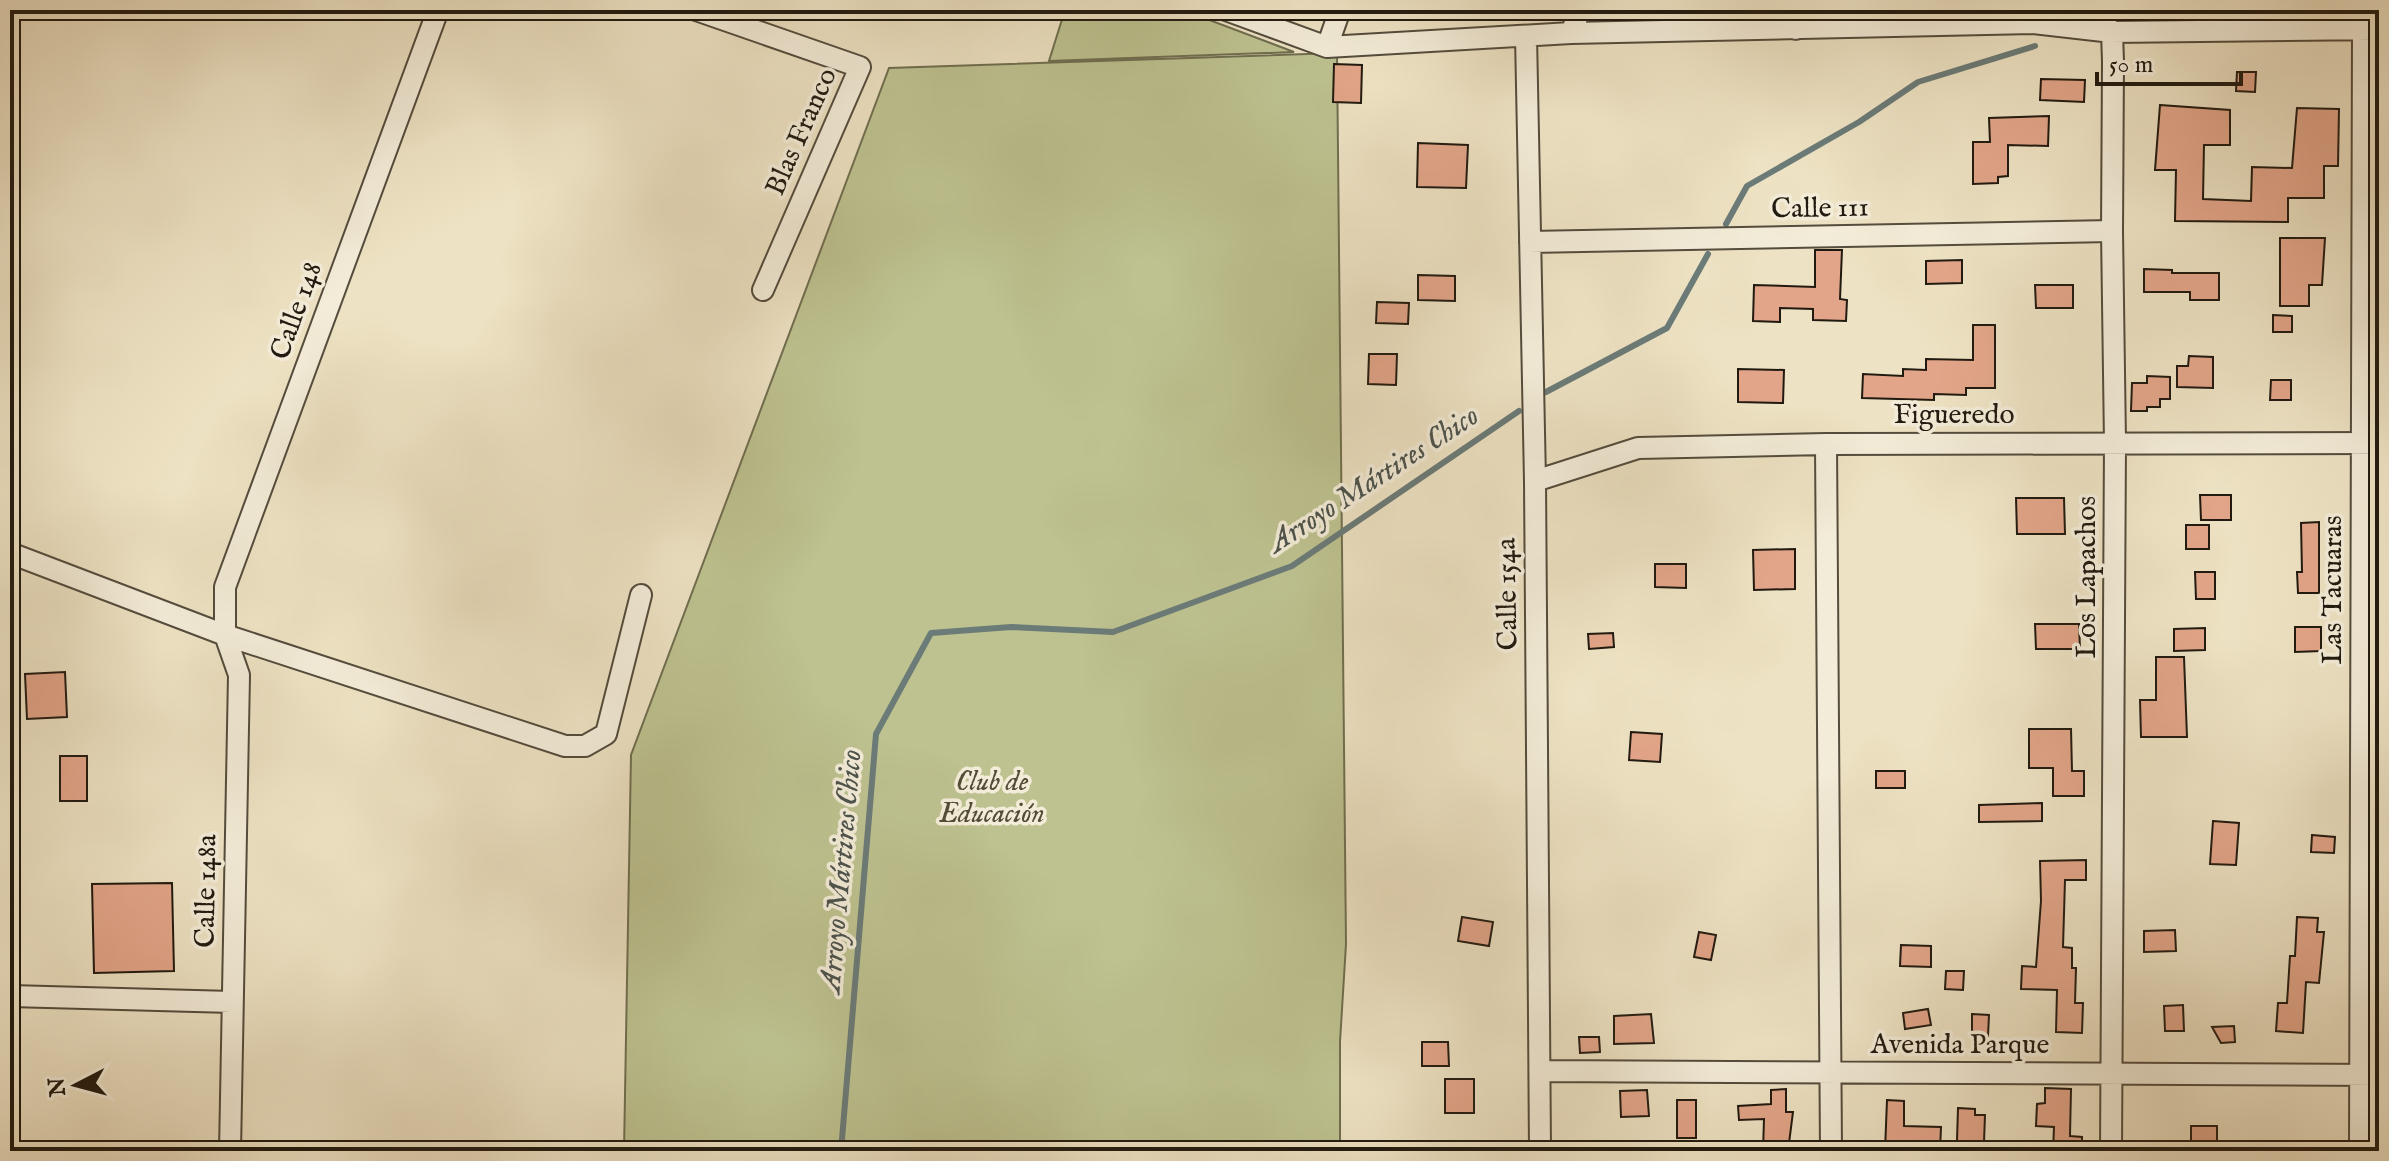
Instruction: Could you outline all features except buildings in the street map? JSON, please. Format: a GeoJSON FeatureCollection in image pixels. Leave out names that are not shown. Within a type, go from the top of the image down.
{"type":"FeatureCollection","features":[{"type":"Feature","properties":{"kind":"street","name":"Calle 148"},"geometry":{"type":"LineString","coordinates":[[225,635],[225,587],[438,10]]}},
{"type":"Feature","properties":{"kind":"street","name":"Blas Franco"},"geometry":{"type":"LineString","coordinates":[[696,10],[860,67],[763,290]]}},
{"type":"Feature","properties":{"kind":"street"},"geometry":{"type":"LineString","coordinates":[[1226,10],[1327,47],[1799,20],[2033,23],[2112,32],[2371,29]]}},
{"type":"Feature","properties":{"kind":"street"},"geometry":{"type":"LineString","coordinates":[[1327,47],[1340,10]]}},
{"type":"Feature","properties":{"kind":"street"},"geometry":{"type":"LineString","coordinates":[[1571,33],[1580,10]]}},
{"type":"Feature","properties":{"kind":"street"},"geometry":{"type":"LineString","coordinates":[[2093,10],[2112,32]]}},
{"type":"Feature","properties":{"kind":"street","name":"Las Tacuaras"},"geometry":{"type":"LineString","coordinates":[[2360,1151],[2370,1075],[2371,29]]}},
{"type":"Feature","properties":{"kind":"street","name":"Los Lapachos"},"geometry":{"type":"LineString","coordinates":[[2111,1151],[2115,443],[2112,32]]}},
{"type":"Feature","properties":{"kind":"street","name":"Calle 154a"},"geometry":{"type":"LineString","coordinates":[[1526,36],[1535,481],[1540,1151]]}},
{"type":"Feature","properties":{"kind":"street","name":"Calle 111"},"geometry":{"type":"LineString","coordinates":[[1530,242],[2112,231]]}},
{"type":"Feature","properties":{"kind":"street","name":"Figueredo"},"geometry":{"type":"LineString","coordinates":[[1535,481],[1638,448],[1826,444],[2370,443]]}},
{"type":"Feature","properties":{"kind":"street"},"geometry":{"type":"LineString","coordinates":[[1826,444],[1831,1151]]}},
{"type":"Feature","properties":{"kind":"street"},"geometry":{"type":"LineString","coordinates":[[10,553],[225,635],[565,746],[585,746],[606,734],[641,595]]}},
{"type":"Feature","properties":{"kind":"street","name":"Calle 148a"},"geometry":{"type":"LineString","coordinates":[[225,635],[239,675],[230,1151]]}},
{"type":"Feature","properties":{"kind":"street"},"geometry":{"type":"LineString","coordinates":[[10,996],[232,1002]]}},
{"type":"Feature","properties":{"kind":"street","name":"Avenida Parque"},"geometry":{"type":"LineString","coordinates":[[1540,1071],[2370,1075]]}},
{"type":"Feature","properties":{"kind":"green space"},"geometry":{"type":"Polygon","coordinates":[[[1065,10],[1183,10],[1294,52],[1049,61],[1065,10]]]}},
{"type":"Feature","properties":{"kind":"green space","name":"Club de Educación"},"geometry":{"type":"Polygon","coordinates":[[[1337,53],[1346,944],[1340,1042],[1340,1151],[624,1151],[631,755],[889,68],[1337,53]]]}},
{"type":"Feature","properties":{"kind":"waterway","name":"Arroyo Mártires Chico"},"geometry":{"type":"LineString","coordinates":[[1726,224],[1747,186],[1859,122],[1918,82],[2035,46]]}},
{"type":"Feature","properties":{"kind":"waterway","name":"Arroyo Mártires Chico"},"geometry":{"type":"LineString","coordinates":[[1546,392],[1667,328],[1708,254]]}},
{"type":"Feature","properties":{"kind":"waterway","name":"Arroyo Mártires Chico"},"geometry":{"type":"LineString","coordinates":[[841,1151],[876,734],[931,633],[1011,627],[1113,632],[1292,566],[1519,411]]}}]}
